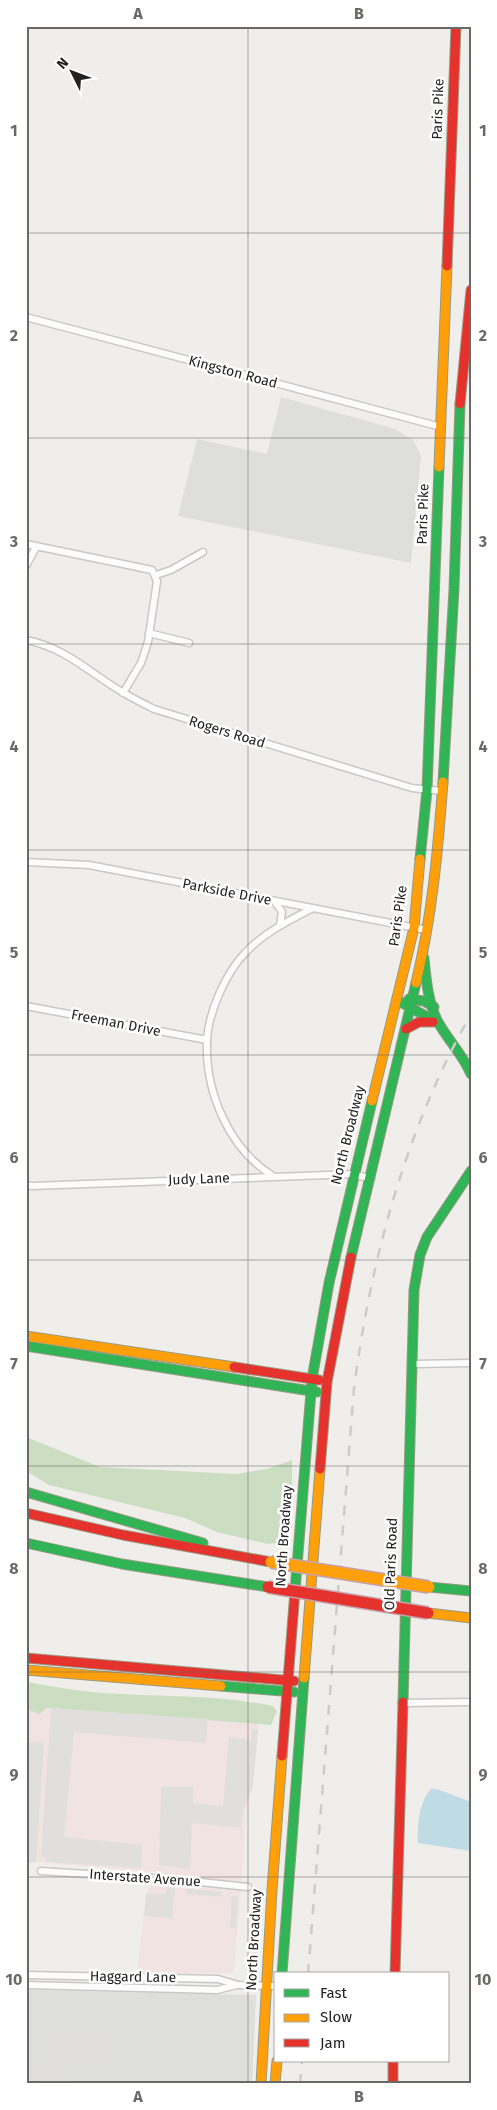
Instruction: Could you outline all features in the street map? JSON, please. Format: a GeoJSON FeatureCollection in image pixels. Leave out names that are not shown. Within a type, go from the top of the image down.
{"type":"FeatureCollection","features":[{"type":"Feature","properties":{"kind":"main road","name":"Paris Pike"},"geometry":{"type":"LineString","coordinates":[[398,1000],[414,928],[427,790],[456,26]]}},
{"type":"Feature","properties":{"kind":"main road"},"geometry":{"type":"LineString","coordinates":[[282,1972],[327,1382],[344,1286],[423,956],[437,861],[454,589],[458,428],[471,290]]}},
{"type":"Feature","properties":{"kind":"main road"},"geometry":{"type":"LineString","coordinates":[[441,427],[458,428]]}},
{"type":"Feature","properties":{"kind":"main road"},"geometry":{"type":"LineString","coordinates":[[423,956],[428,986],[438,1023]]}},
{"type":"Feature","properties":{"kind":"main road"},"geometry":{"type":"LineString","coordinates":[[398,1000],[412,1004],[438,1023],[451,1039],[471,1074]]}},
{"type":"Feature","properties":{"kind":"main road","name":"North Broadway"},"geometry":{"type":"LineString","coordinates":[[261,2084],[271,1986],[287,1687],[311,1385],[329,1283],[354,1174],[398,1000]]}},
{"type":"Feature","properties":{"kind":"main road"},"geometry":{"type":"LineString","coordinates":[[412,1004],[424,1001],[434,1008]]}},
{"type":"Feature","properties":{"kind":"main road"},"geometry":{"type":"LineString","coordinates":[[406,1029],[414,1023],[423,1020],[438,1023]]}},
{"type":"Feature","properties":{"kind":"main road","name":"Old Paris Road"},"geometry":{"type":"LineString","coordinates":[[395,1972],[414,1290],[420,1255],[437,1220],[460,1190],[471,1171]]}},
{"type":"Feature","properties":{"kind":"main road"},"geometry":{"type":"LineString","coordinates":[[26,1336],[311,1385],[327,1394]]}},
{"type":"Feature","properties":{"kind":"main road"},"geometry":{"type":"LineString","coordinates":[[26,1346],[311,1385],[327,1382]]}},
{"type":"Feature","properties":{"kind":"main road"},"geometry":{"type":"LineString","coordinates":[[26,1492],[200,1542],[242,1557]]}},
{"type":"Feature","properties":{"kind":"main road"},"geometry":{"type":"LineString","coordinates":[[26,1513],[242,1557],[429,1587],[471,1591]]}},
{"type":"Feature","properties":{"kind":"main road"},"geometry":{"type":"LineString","coordinates":[[26,1543],[122,1564],[428,1613],[471,1618]]}},
{"type":"Feature","properties":{"kind":"main road"},"geometry":{"type":"LineString","coordinates":[[26,1658],[287,1687]]}},
{"type":"Feature","properties":{"kind":"main road"},"geometry":{"type":"LineString","coordinates":[[26,1670],[303,1687]]}},
{"type":"Feature","properties":{"kind":"main road"},"geometry":{"type":"LineString","coordinates":[[275,2084],[277,2062]]}},
{"type":"Feature","properties":{"kind":"main road"},"geometry":{"type":"LineString","coordinates":[[393,2062],[393,2084]]}},
{"type":"Feature","properties":{"kind":"street","name":"Kingston Road"},"geometry":{"type":"LineString","coordinates":[[26,318],[441,427]]}},
{"type":"Feature","properties":{"kind":"street"},"geometry":{"type":"LineString","coordinates":[[26,544],[152,570],[156,575],[157,580],[149,633],[141,662],[123,693]]}},
{"type":"Feature","properties":{"kind":"street"},"geometry":{"type":"LineString","coordinates":[[26,566],[36,547]]}},
{"type":"Feature","properties":{"kind":"street"},"geometry":{"type":"LineString","coordinates":[[156,575],[171,570],[203,552]]}},
{"type":"Feature","properties":{"kind":"street"},"geometry":{"type":"LineString","coordinates":[[149,633],[189,642]]}},
{"type":"Feature","properties":{"kind":"street","name":"Rogers Road"},"geometry":{"type":"LineString","coordinates":[[26,640],[52,646],[74,658],[123,693],[154,709],[412,788],[442,791]]}},
{"type":"Feature","properties":{"kind":"street","name":"Parkside Drive"},"geometry":{"type":"LineString","coordinates":[[26,862],[89,866],[427,930]]}},
{"type":"Feature","properties":{"kind":"street"},"geometry":{"type":"LineString","coordinates":[[274,900],[280,906],[282,912],[280,925]]}},
{"type":"Feature","properties":{"kind":"street"},"geometry":{"type":"LineString","coordinates":[[274,1176],[260,1168],[246,1155],[232,1134],[212,1085],[206,1040],[216,1004],[228,977],[246,952],[280,925],[313,908]]}},
{"type":"Feature","properties":{"kind":"street","name":"Freeman Drive"},"geometry":{"type":"LineString","coordinates":[[26,1006],[206,1040]]}},
{"type":"Feature","properties":{"kind":"street","name":"Judy Lane"},"geometry":{"type":"LineString","coordinates":[[26,1185],[354,1174],[370,1179]]}},
{"type":"Feature","properties":{"kind":"street"},"geometry":{"type":"LineString","coordinates":[[413,1364],[471,1363]]}},
{"type":"Feature","properties":{"kind":"street"},"geometry":{"type":"LineString","coordinates":[[402,1704],[471,1702]]}},
{"type":"Feature","properties":{"kind":"street","name":"Interstate Avenue"},"geometry":{"type":"LineString","coordinates":[[42,1871],[181,1880],[248,1887]]}},
{"type":"Feature","properties":{"kind":"street","name":"Haggard Lane"},"geometry":{"type":"LineString","coordinates":[[26,1975],[218,1979],[238,1985],[271,1986]]}},
{"type":"Feature","properties":{"kind":"street","name":"Haggard Lane"},"geometry":{"type":"LineString","coordinates":[[26,1986],[217,1990],[238,1985]]}},
{"type":"Feature","properties":{"kind":"shaded area"},"geometry":{"type":"Polygon","coordinates":[[[281,397],[395,429],[414,441],[421,456],[411,563],[178,516],[197,439],[267,454],[281,397]]]}},
{"type":"Feature","properties":{"kind":"shaded area"},"geometry":{"type":"Polygon","coordinates":[[[47,1708],[258,1723],[253,1785],[246,1810],[234,1970],[231,1973],[137,1973],[146,1894],[155,1872],[26,1861],[26,1709],[38,1714],[47,1708]]]}},
{"type":"Feature","properties":{"kind":"shaded area"},"geometry":{"type":"Polygon","coordinates":[[[51,1708],[208,1719],[206,1743],[74,1732],[64,1837],[142,1845],[141,1868],[46,1862],[46,1857],[41,1857],[51,1708]]]}},
{"type":"Feature","properties":{"kind":"shaded area"},"geometry":{"type":"Polygon","coordinates":[[[252,1730],[258,1730],[253,1785],[243,1810],[241,1828],[192,1823],[190,1869],[159,1865],[161,1787],[194,1787],[193,1803],[223,1806],[229,1737],[251,1740],[252,1730]]]}},
{"type":"Feature","properties":{"kind":"shaded area"},"geometry":{"type":"Polygon","coordinates":[[[26,1742],[44,1742],[36,1862],[26,1863],[26,1742]]]}},
{"type":"Feature","properties":{"kind":"shaded area"},"geometry":{"type":"Polygon","coordinates":[[[167,1888],[175,1888],[172,1918],[144,1916],[146,1894],[166,1894],[167,1888]]]}},
{"type":"Feature","properties":{"kind":"shaded area"},"geometry":{"type":"Polygon","coordinates":[[[187,1889],[222,1892],[221,1897],[186,1894],[187,1889]]]}},
{"type":"Feature","properties":{"kind":"shaded area"},"geometry":{"type":"Polygon","coordinates":[[[232,1896],[238,1897],[236,1928],[230,1928],[232,1896]]]}},
{"type":"Feature","properties":{"kind":"shaded area"},"geometry":{"type":"Polygon","coordinates":[[[26,1990],[256,1995],[252,2084],[26,2084],[26,1990]]]}},
{"type":"Feature","properties":{"kind":"shaded area"},"geometry":{"type":"Polygon","coordinates":[[[55,2031],[113,2033],[112,2062],[86,2061],[85,2064],[68,2063],[69,2084],[38,2084],[39,2062],[52,2061],[54,2058],[55,2031]]]}},
{"type":"Feature","properties":{"kind":"green space"},"geometry":{"type":"Polygon","coordinates":[[[26,1437],[100,1467],[236,1474],[267,1469],[292,1460],[292,1528],[285,1542],[268,1544],[217,1532],[185,1518],[49,1485],[26,1471],[26,1437]]]}},
{"type":"Feature","properties":{"kind":"green space"},"geometry":{"type":"Polygon","coordinates":[[[26,1682],[102,1693],[230,1699],[273,1706],[277,1711],[271,1725],[47,1708],[39,1714],[26,1709],[26,1682]]]}},
{"type":"Feature","properties":{"kind":"water"},"geometry":{"type":"Polygon","coordinates":[[[431,1789],[437,1789],[471,1802],[471,1851],[418,1843],[421,1807],[431,1789]]]}},
{"type":"Feature","properties":{"kind":"railway"},"geometry":{"type":"LineString","coordinates":[[308,1972],[354,1388],[361,1339],[370,1291],[394,1195],[428,1103],[448,1058],[471,1014]]}},
{"type":"Feature","properties":{"kind":"railway"},"geometry":{"type":"LineString","coordinates":[[300,2084],[302,2062]]}},
{"type":"Feature","properties":{"kind":"traffic: fast"},"geometry":{"type":"LineString","coordinates":[[443,782],[454,589],[460,404]]}},
{"type":"Feature","properties":{"kind":"traffic: fast"},"geometry":{"type":"LineString","coordinates":[[420,859],[427,790],[439,467]]}},
{"type":"Feature","properties":{"kind":"traffic: fast"},"geometry":{"type":"LineString","coordinates":[[424,958],[428,991],[435,1015],[471,1074]]}},
{"type":"Feature","properties":{"kind":"traffic: fast"},"geometry":{"type":"LineString","coordinates":[[351,1257],[416,983]]}},
{"type":"Feature","properties":{"kind":"traffic: fast"},"geometry":{"type":"LineString","coordinates":[[409,999],[424,1001],[434,1007]]}},
{"type":"Feature","properties":{"kind":"traffic: fast"},"geometry":{"type":"LineString","coordinates":[[397,1000],[438,1023]]}},
{"type":"Feature","properties":{"kind":"traffic: fast"},"geometry":{"type":"LineString","coordinates":[[295,1591],[312,1379],[329,1283],[372,1101]]}},
{"type":"Feature","properties":{"kind":"traffic: fast"},"geometry":{"type":"LineString","coordinates":[[403,1702],[414,1290],[420,1255],[427,1237],[471,1171]]}},
{"type":"Feature","properties":{"kind":"traffic: fast"},"geometry":{"type":"LineString","coordinates":[[26,1346],[317,1392]]}},
{"type":"Feature","properties":{"kind":"traffic: fast"},"geometry":{"type":"LineString","coordinates":[[26,1492],[203,1543]]}},
{"type":"Feature","properties":{"kind":"traffic: fast"},"geometry":{"type":"LineString","coordinates":[[26,1543],[122,1564],[268,1587]]}},
{"type":"Feature","properties":{"kind":"traffic: fast"},"geometry":{"type":"LineString","coordinates":[[429,1587],[471,1591]]}},
{"type":"Feature","properties":{"kind":"traffic: fast"},"geometry":{"type":"LineString","coordinates":[[282,1972],[304,1678]]}},
{"type":"Feature","properties":{"kind":"traffic: fast"},"geometry":{"type":"LineString","coordinates":[[221,1686],[294,1692]]}},
{"type":"Feature","properties":{"kind":"traffic: slow"},"geometry":{"type":"LineString","coordinates":[[439,467],[447,266]]}},
{"type":"Feature","properties":{"kind":"traffic: slow"},"geometry":{"type":"LineString","coordinates":[[416,983],[434,883],[443,782]]}},
{"type":"Feature","properties":{"kind":"traffic: slow"},"geometry":{"type":"LineString","coordinates":[[372,1101],[414,928],[420,859]]}},
{"type":"Feature","properties":{"kind":"traffic: slow"},"geometry":{"type":"LineString","coordinates":[[26,1336],[234,1367]]}},
{"type":"Feature","properties":{"kind":"traffic: slow"},"geometry":{"type":"LineString","coordinates":[[304,1678],[320,1469]]}},
{"type":"Feature","properties":{"kind":"traffic: slow"},"geometry":{"type":"LineString","coordinates":[[271,1562],[429,1587]]}},
{"type":"Feature","properties":{"kind":"traffic: slow"},"geometry":{"type":"LineString","coordinates":[[428,1613],[471,1618]]}},
{"type":"Feature","properties":{"kind":"traffic: slow"},"geometry":{"type":"LineString","coordinates":[[26,1670],[221,1686]]}},
{"type":"Feature","properties":{"kind":"traffic: slow"},"geometry":{"type":"LineString","coordinates":[[261,2084],[282,1756]]}},
{"type":"Feature","properties":{"kind":"traffic: slow"},"geometry":{"type":"LineString","coordinates":[[275,2084],[277,2062]]}},
{"type":"Feature","properties":{"kind":"traffic: jam"},"geometry":{"type":"LineString","coordinates":[[447,266],[456,26]]}},
{"type":"Feature","properties":{"kind":"traffic: jam"},"geometry":{"type":"LineString","coordinates":[[460,404],[471,290]]}},
{"type":"Feature","properties":{"kind":"traffic: jam"},"geometry":{"type":"LineString","coordinates":[[406,1029],[419,1022],[433,1022]]}},
{"type":"Feature","properties":{"kind":"traffic: jam"},"geometry":{"type":"LineString","coordinates":[[320,1469],[327,1382],[351,1257]]}},
{"type":"Feature","properties":{"kind":"traffic: jam"},"geometry":{"type":"LineString","coordinates":[[234,1367],[319,1380]]}},
{"type":"Feature","properties":{"kind":"traffic: jam"},"geometry":{"type":"LineString","coordinates":[[26,1513],[123,1535],[271,1562]]}},
{"type":"Feature","properties":{"kind":"traffic: jam"},"geometry":{"type":"LineString","coordinates":[[268,1587],[428,1613]]}},
{"type":"Feature","properties":{"kind":"traffic: jam"},"geometry":{"type":"LineString","coordinates":[[282,1756],[295,1591]]}},
{"type":"Feature","properties":{"kind":"traffic: jam"},"geometry":{"type":"LineString","coordinates":[[26,1658],[294,1681]]}},
{"type":"Feature","properties":{"kind":"traffic: jam"},"geometry":{"type":"LineString","coordinates":[[395,1972],[403,1702]]}},
{"type":"Feature","properties":{"kind":"traffic: jam"},"geometry":{"type":"LineString","coordinates":[[393,2062],[393,2084]]}}]}
